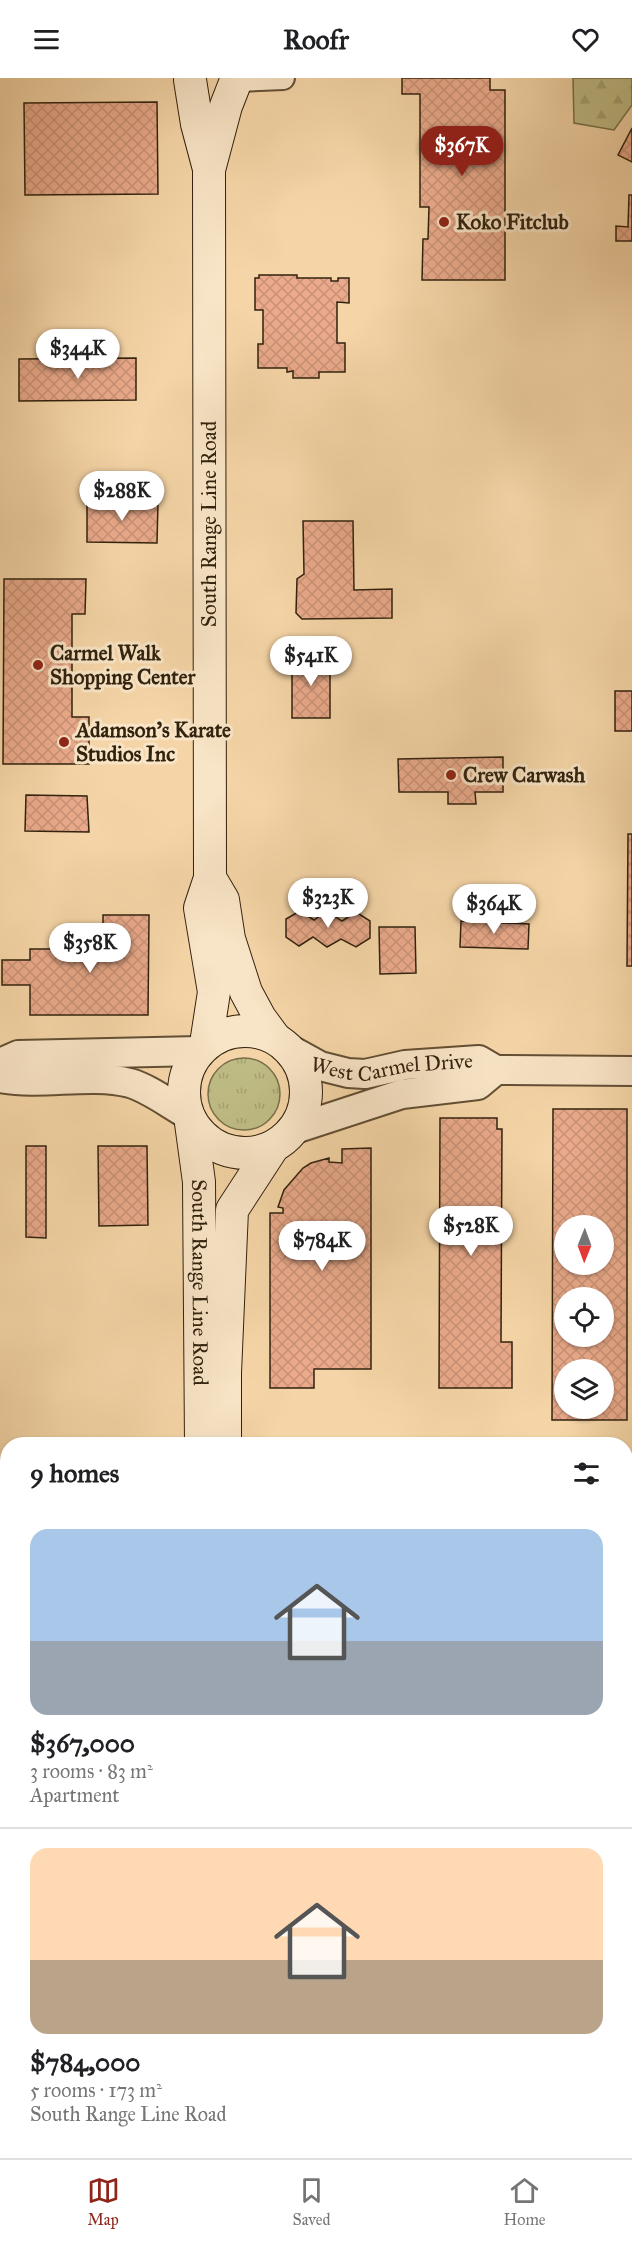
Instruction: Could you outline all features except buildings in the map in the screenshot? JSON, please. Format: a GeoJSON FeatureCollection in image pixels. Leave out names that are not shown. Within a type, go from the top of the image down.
{"type":"FeatureCollection","features":[{"type":"Feature","properties":{"kind":"main road"},"geometry":{"type":"LineString","coordinates":[[189,79],[204,88],[216,90],[239,81]]}},
{"type":"Feature","properties":{"kind":"main road","name":"South Range Line Road"},"geometry":{"type":"LineString","coordinates":[[189,79],[197,124],[209,170],[210,878],[200,908],[214,992],[203,1047]]}},
{"type":"Feature","properties":{"kind":"main road","name":"South Range Line Road"},"geometry":{"type":"LineString","coordinates":[[209,170],[226,106],[239,81]]}},
{"type":"Feature","properties":{"kind":"main road","name":"South Range Line Road"},"geometry":{"type":"LineString","coordinates":[[210,878],[223,900],[229,939],[246,992],[260,1018],[282,1044]]}},
{"type":"Feature","properties":{"kind":"main road"},"geometry":{"type":"LineString","coordinates":[[239,1030],[257,1031],[282,1044],[303,1068],[307,1089],[305,1110],[284,1138],[255,1153],[236,1153],[218,1148],[203,1137],[189,1118],[183,1097],[184,1081],[189,1064],[203,1047],[222,1035],[239,1030]]}},
{"type":"Feature","properties":{"kind":"main road","name":"South Range Line Road"},"geometry":{"type":"LineString","coordinates":[[189,1118],[199,1182],[201,1437]]}},
{"type":"Feature","properties":{"kind":"main road","name":"South Range Line Road"},"geometry":{"type":"LineString","coordinates":[[225,1437],[225,1373],[232,1210],[284,1138]]}},
{"type":"Feature","properties":{"kind":"street"},"geometry":{"type":"LineString","coordinates":[[239,81],[283,78]]}},
{"type":"Feature","properties":{"kind":"street","name":"West Carmel Drive"},"geometry":{"type":"LineString","coordinates":[[282,1044],[320,1066],[348,1073],[365,1074],[405,1065],[479,1060],[496,1070],[632,1071]]}},
{"type":"Feature","properties":{"kind":"street"},"geometry":{"type":"LineString","coordinates":[[0,1063],[18,1055],[203,1047]]}},
{"type":"Feature","properties":{"kind":"street","name":"West Carmel Drive"},"geometry":{"type":"LineString","coordinates":[[284,1138],[402,1094],[478,1085],[496,1070]]}},
{"type":"Feature","properties":{"kind":"street"},"geometry":{"type":"LineString","coordinates":[[0,1078],[19,1081],[116,1081],[132,1084],[152,1093],[189,1118]]}},
{"type":"Feature","properties":{"kind":"green space"},"geometry":{"type":"Polygon","coordinates":[[[573,78],[632,78],[632,105],[614,130],[574,123],[573,78]]]}},
{"type":"Feature","properties":{"kind":"green space"},"geometry":{"type":"Polygon","coordinates":[[[251,1058],[270,1068],[278,1080],[280,1094],[278,1108],[270,1120],[258,1128],[237,1130],[218,1120],[210,1108],[208,1087],[218,1068],[230,1060],[251,1058]]]}},
{"type":"Feature","properties":{"kind":"place","name":"Koko Fitclub"},"geometry":{"type":"Point","coordinates":[444,222]}},
{"type":"Feature","properties":{"kind":"place","name":"Carmel Walk Shopping Center"},"geometry":{"type":"Point","coordinates":[38,665]}},
{"type":"Feature","properties":{"kind":"place","name":"Adamson's Karate Studios Inc"},"geometry":{"type":"Point","coordinates":[64,742]}},
{"type":"Feature","properties":{"kind":"place","name":"Crew Carwash"},"geometry":{"type":"Point","coordinates":[451,775]}}]}
